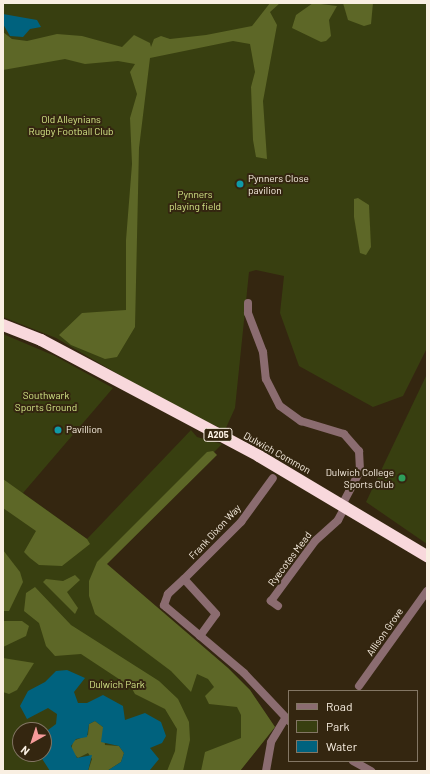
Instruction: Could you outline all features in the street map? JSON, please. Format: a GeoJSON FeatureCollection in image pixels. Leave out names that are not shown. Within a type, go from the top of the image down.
{"type":"FeatureCollection","features":[{"type":"Feature","properties":{"kind":"highway","name":"Dulwich Common"},"geometry":{"type":"LineString","coordinates":[[3,325],[41,340],[344,504],[427,556]]}},
{"type":"Feature","properties":{"kind":"street"},"geometry":{"type":"LineString","coordinates":[[248,303],[248,313],[263,352],[266,379],[280,406],[301,421],[344,434],[358,451],[360,471],[344,504]]}},
{"type":"Feature","properties":{"kind":"street","name":"Frank Dixon Way"},"geometry":{"type":"LineString","coordinates":[[273,478],[240,522],[168,594],[164,605],[244,673],[287,720]]}},
{"type":"Feature","properties":{"kind":"street","name":"Ryecotes Mead"},"geometry":{"type":"LineString","coordinates":[[278,606],[271,601],[315,541],[338,520],[344,504]]}},
{"type":"Feature","properties":{"kind":"street"},"geometry":{"type":"LineString","coordinates":[[184,579],[216,614],[200,636]]}},
{"type":"Feature","properties":{"kind":"street","name":"Allison Grove"},"geometry":{"type":"LineString","coordinates":[[359,686],[427,591]]}},
{"type":"Feature","properties":{"kind":"street"},"geometry":{"type":"LineString","coordinates":[[266,771],[271,742],[287,720]]}},
{"type":"Feature","properties":{"kind":"street"},"geometry":{"type":"LineString","coordinates":[[354,762],[371,771]]}},
{"type":"Feature","properties":{"kind":"green space"},"geometry":{"type":"Polygon","coordinates":[[[3,3],[427,3],[427,348],[403,396],[373,407],[299,366],[280,313],[284,276],[256,270],[249,272],[235,408],[225,430],[180,410],[56,338],[3,317],[3,3]]]}},
{"type":"Feature","properties":{"kind":"green space"},"geometry":{"type":"Polygon","coordinates":[[[270,3],[280,3],[270,12],[277,25],[263,101],[267,159],[256,157],[253,140],[251,87],[255,72],[250,44],[233,41],[150,58],[139,148],[135,327],[117,357],[105,359],[71,345],[59,335],[82,313],[126,310],[126,240],[132,164],[130,118],[137,94],[130,72],[135,64],[118,61],[85,64],[65,59],[3,70],[3,32],[12,39],[27,41],[57,34],[82,36],[122,47],[134,35],[150,43],[151,47],[154,39],[161,36],[170,39],[206,35],[252,26],[270,3]]]}},
{"type":"Feature","properties":{"kind":"green space"},"geometry":{"type":"Polygon","coordinates":[[[313,3],[337,6],[329,20],[331,36],[326,41],[321,42],[292,28],[296,15],[313,3]]]}},
{"type":"Feature","properties":{"kind":"green space"},"geometry":{"type":"Polygon","coordinates":[[[343,3],[373,3],[371,24],[364,26],[348,20],[343,3]]]}},
{"type":"Feature","properties":{"kind":"green space"},"geometry":{"type":"Polygon","coordinates":[[[358,198],[369,205],[371,247],[366,255],[360,253],[354,217],[354,199],[358,198]]]}},
{"type":"Feature","properties":{"kind":"green space","name":"Dulwich Park"},"geometry":{"type":"Polygon","coordinates":[[[3,334],[55,356],[113,388],[23,493],[87,539],[191,430],[197,437],[222,444],[104,564],[228,668],[250,690],[275,727],[240,771],[3,771],[3,334]]]}},
{"type":"Feature","properties":{"kind":"green space","name":"Dulwich College Sports Club"},"geometry":{"type":"Polygon","coordinates":[[[427,374],[427,544],[366,502],[427,374]]]}},
{"type":"Feature","properties":{"kind":"green space"},"geometry":{"type":"Polygon","coordinates":[[[213,451],[217,455],[107,564],[228,668],[250,690],[275,727],[240,771],[201,771],[205,752],[241,738],[241,715],[237,707],[209,704],[205,696],[214,687],[208,679],[197,674],[191,692],[171,671],[95,614],[89,596],[89,581],[97,562],[207,452],[213,451]]]}},
{"type":"Feature","properties":{"kind":"green space"},"geometry":{"type":"Polygon","coordinates":[[[3,479],[87,539],[90,544],[62,566],[39,565],[24,552],[36,531],[3,508],[3,479]]]}},
{"type":"Feature","properties":{"kind":"green space"},"geometry":{"type":"Polygon","coordinates":[[[3,550],[20,572],[23,582],[9,611],[3,611],[3,550]]]}},
{"type":"Feature","properties":{"kind":"green space"},"geometry":{"type":"Polygon","coordinates":[[[75,575],[80,580],[67,592],[78,608],[75,614],[43,582],[46,579],[63,581],[75,575]]]}},
{"type":"Feature","properties":{"kind":"green space"},"geometry":{"type":"Polygon","coordinates":[[[35,587],[71,625],[159,681],[178,699],[189,722],[190,740],[183,771],[167,771],[175,751],[177,729],[165,709],[135,694],[131,687],[81,654],[55,656],[46,646],[39,623],[24,611],[26,593],[35,587]]]}},
{"type":"Feature","properties":{"kind":"green space"},"geometry":{"type":"Polygon","coordinates":[[[3,621],[22,621],[29,626],[26,636],[3,647],[3,621]]]}},
{"type":"Feature","properties":{"kind":"green space"},"geometry":{"type":"Polygon","coordinates":[[[3,658],[34,663],[17,690],[9,694],[3,692],[3,658]]]}},
{"type":"Feature","properties":{"kind":"green space"},"geometry":{"type":"Polygon","coordinates":[[[95,721],[103,727],[105,745],[119,746],[124,753],[121,762],[107,771],[88,771],[92,759],[88,753],[78,758],[71,751],[73,741],[88,735],[89,724],[95,721]]]}},
{"type":"Feature","properties":{"kind":"water"},"geometry":{"type":"Polygon","coordinates":[[[3,14],[37,20],[41,27],[30,29],[23,37],[10,36],[3,24],[3,14]]]}},
{"type":"Feature","properties":{"kind":"water"},"geometry":{"type":"Polygon","coordinates":[[[67,670],[85,678],[74,692],[78,703],[87,703],[103,695],[123,706],[125,720],[145,713],[161,722],[166,736],[162,743],[150,748],[159,759],[150,770],[107,771],[121,762],[124,753],[119,746],[101,742],[103,727],[95,721],[89,724],[87,737],[76,739],[71,746],[77,758],[92,755],[88,771],[50,771],[44,762],[52,762],[52,727],[56,724],[57,714],[48,708],[27,719],[20,706],[28,691],[45,682],[56,671],[67,670]]]}},
{"type":"Feature","properties":{"kind":"place","name":"Pynners Close pavilion"},"geometry":{"type":"Point","coordinates":[240,184]}},
{"type":"Feature","properties":{"kind":"place","name":"Pavillion"},"geometry":{"type":"Point","coordinates":[58,430]}},
{"type":"Feature","properties":{"kind":"place","name":"Dulwich College Sports Club"},"geometry":{"type":"Point","coordinates":[402,478]}},
{"type":"Feature","properties":{"kind":"park label","name":"Old Alleynians Rugby Football Club"},"geometry":{"type":"Point","coordinates":[71,124]}},
{"type":"Feature","properties":{"kind":"park label","name":"Pynners playing field"},"geometry":{"type":"Point","coordinates":[195,200]}},
{"type":"Feature","properties":{"kind":"park label","name":"Southwark Sports Ground"},"geometry":{"type":"Point","coordinates":[46,400]}}]}
